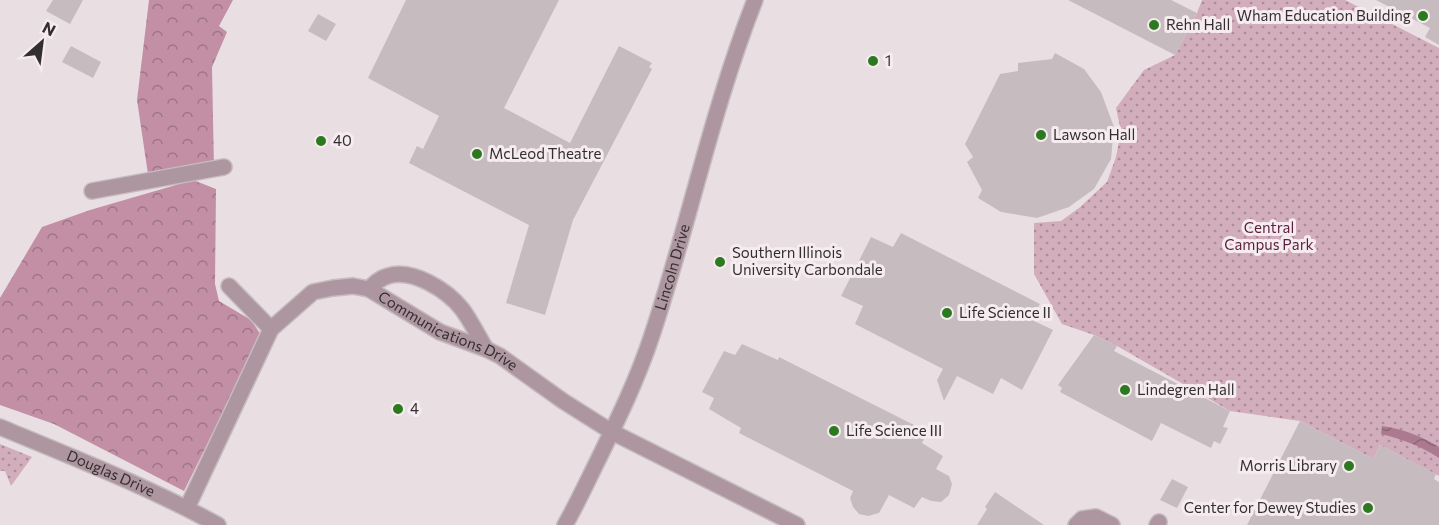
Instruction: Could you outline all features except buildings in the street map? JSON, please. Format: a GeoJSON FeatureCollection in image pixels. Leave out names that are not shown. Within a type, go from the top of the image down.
{"type":"FeatureCollection","features":[{"type":"Feature","properties":{"kind":"street","name":"Lincoln Drive"},"geometry":{"type":"LineString","coordinates":[[565,525],[612,432],[640,370],[724,88],[755,0]]}},
{"type":"Feature","properties":{"kind":"street"},"geometry":{"type":"LineString","coordinates":[[92,191],[224,167]]}},
{"type":"Feature","properties":{"kind":"street"},"geometry":{"type":"LineString","coordinates":[[369,289],[381,278],[391,274],[420,278],[434,286],[461,308],[486,349]]}},
{"type":"Feature","properties":{"kind":"street"},"geometry":{"type":"LineString","coordinates":[[229,286],[271,329]]}},
{"type":"Feature","properties":{"kind":"street","name":"Communications Drive"},"geometry":{"type":"LineString","coordinates":[[187,508],[271,329],[313,292],[353,286],[369,289],[440,332],[500,356],[563,401],[612,432],[797,525]]}},
{"type":"Feature","properties":{"kind":"street","name":"Douglas Drive"},"geometry":{"type":"LineString","coordinates":[[0,428],[125,478],[218,525]]}},
{"type":"Feature","properties":{"kind":"street"},"geometry":{"type":"LineString","coordinates":[[1076,525],[1082,519],[1096,517],[1112,525]]}},
{"type":"Feature","properties":{"kind":"green space"},"geometry":{"type":"Polygon","coordinates":[[[149,0],[233,0],[219,26],[227,32],[212,67],[214,169],[149,181],[137,100],[149,0]]]}},
{"type":"Feature","properties":{"kind":"green space","name":"Central Campus Park"},"geometry":{"type":"Polygon","coordinates":[[[1202,0],[1345,0],[1439,48],[1439,476],[1380,445],[1373,459],[1300,421],[1230,411],[1117,346],[1062,324],[1034,274],[1034,223],[1061,221],[1107,182],[1116,157],[1121,131],[1116,108],[1144,70],[1175,55],[1202,0]]]}},
{"type":"Feature","properties":{"kind":"green space"},"geometry":{"type":"Polygon","coordinates":[[[193,180],[216,189],[215,284],[219,301],[251,320],[261,335],[184,491],[54,424],[0,405],[0,298],[42,227],[90,210],[193,180]]]}},
{"type":"Feature","properties":{"kind":"green space"},"geometry":{"type":"Polygon","coordinates":[[[0,444],[32,457],[11,486],[5,471],[0,471],[0,444]]]}},
{"type":"Feature","properties":{"kind":"water"},"geometry":{"type":"Polygon","coordinates":[[[1382,426],[1405,431],[1432,443],[1439,447],[1439,458],[1411,443],[1381,434],[1382,426]]]}},
{"type":"Feature","properties":{"kind":"place","name":"Wham Education Building"},"geometry":{"type":"Point","coordinates":[1423,16]}},
{"type":"Feature","properties":{"kind":"place","name":"Rehn Hall"},"geometry":{"type":"Point","coordinates":[1154,25]}},
{"type":"Feature","properties":{"kind":"place","name":"1"},"geometry":{"type":"Point","coordinates":[873,61]}},
{"type":"Feature","properties":{"kind":"place","name":"Lawson Hall"},"geometry":{"type":"Point","coordinates":[1041,135]}},
{"type":"Feature","properties":{"kind":"place","name":"40"},"geometry":{"type":"Point","coordinates":[321,141]}},
{"type":"Feature","properties":{"kind":"place","name":"McLeod Theatre"},"geometry":{"type":"Point","coordinates":[477,154]}},
{"type":"Feature","properties":{"kind":"place","name":"Southern Illinois University Carbondale"},"geometry":{"type":"Point","coordinates":[720,262]}},
{"type":"Feature","properties":{"kind":"place","name":"Life Science II"},"geometry":{"type":"Point","coordinates":[947,313]}},
{"type":"Feature","properties":{"kind":"place","name":"Lindegren Hall"},"geometry":{"type":"Point","coordinates":[1125,390]}},
{"type":"Feature","properties":{"kind":"place","name":"4"},"geometry":{"type":"Point","coordinates":[398,409]}},
{"type":"Feature","properties":{"kind":"place","name":"Life Science III"},"geometry":{"type":"Point","coordinates":[834,431]}},
{"type":"Feature","properties":{"kind":"place","name":"Morris Library"},"geometry":{"type":"Point","coordinates":[1349,466]}},
{"type":"Feature","properties":{"kind":"place","name":"Center for Dewey Studies"},"geometry":{"type":"Point","coordinates":[1368,508]}}]}
